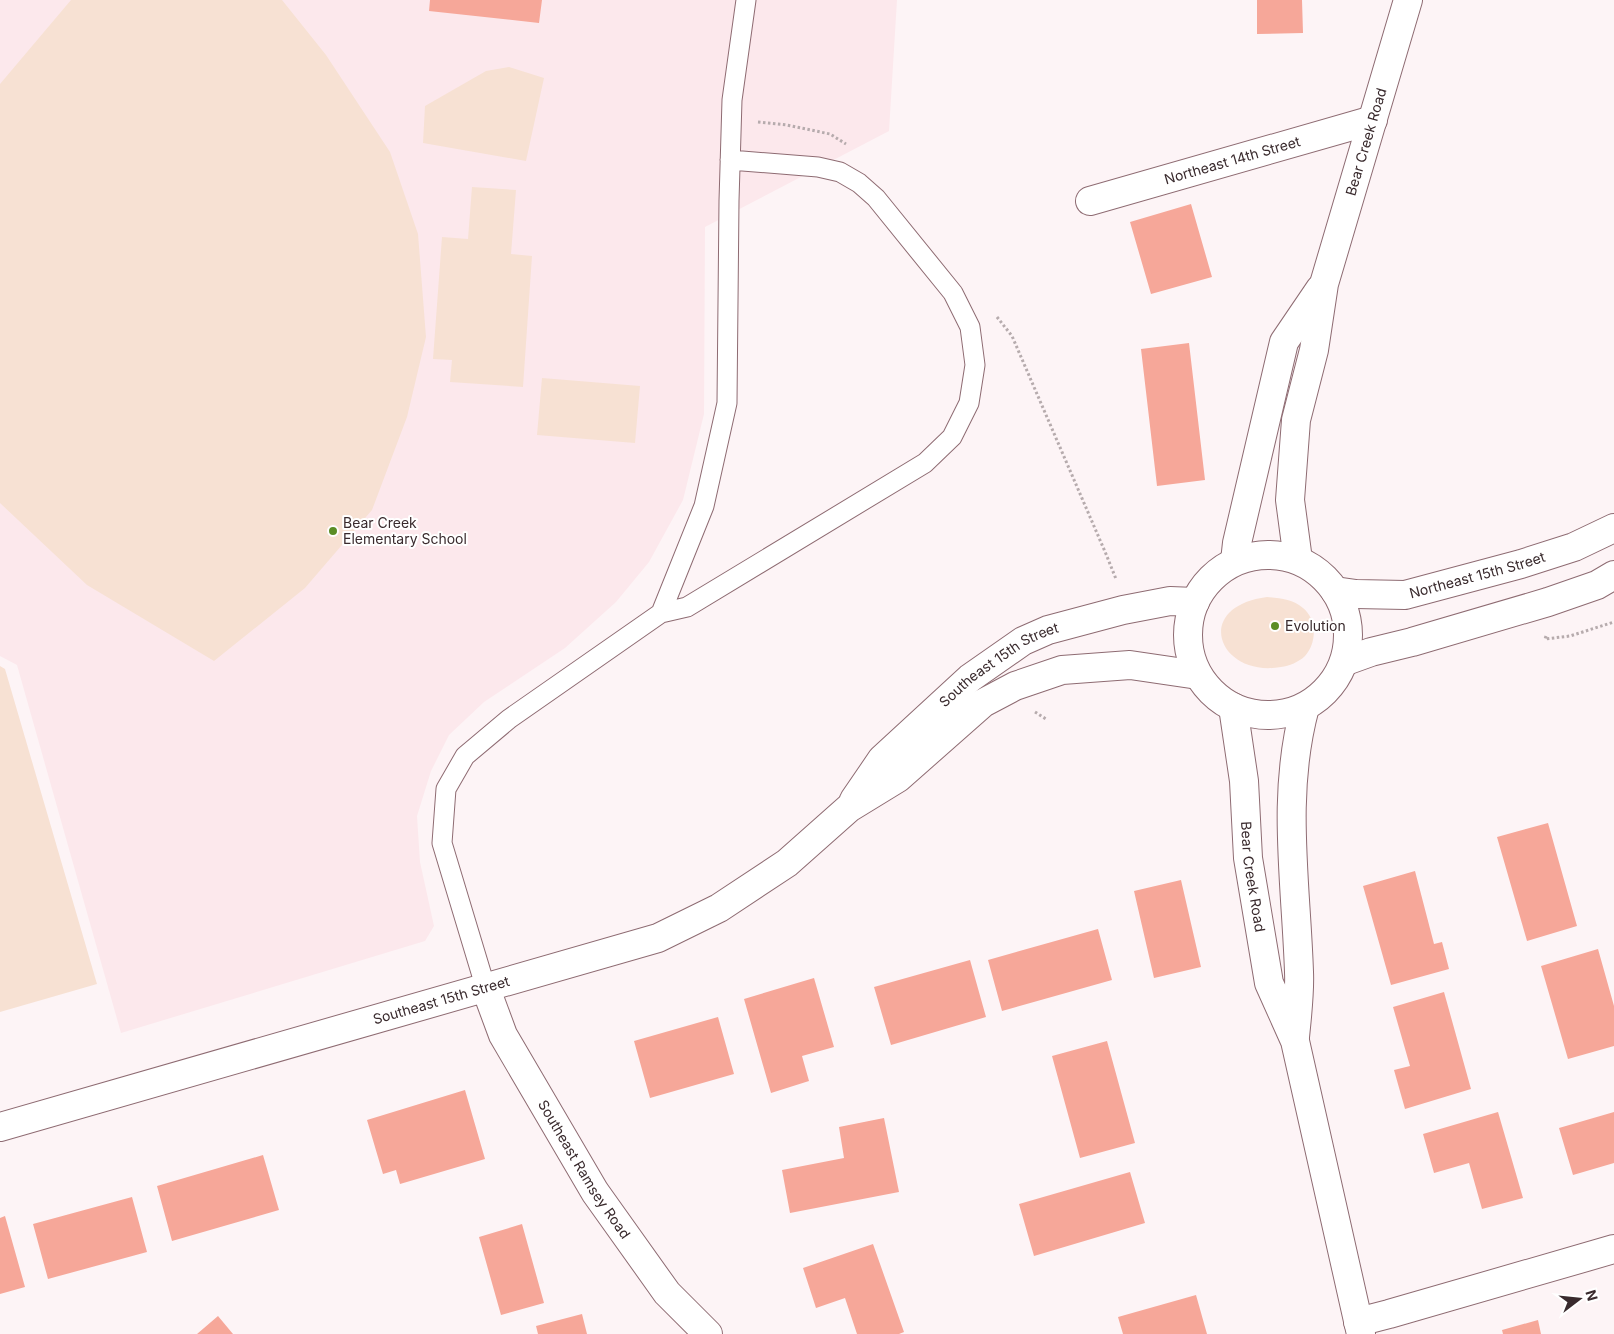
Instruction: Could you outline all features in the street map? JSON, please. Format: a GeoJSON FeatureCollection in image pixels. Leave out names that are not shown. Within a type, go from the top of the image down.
{"type":"FeatureCollection","features":[{"type":"Feature","properties":{"kind":"street","name":"Bear Creek Road"},"geometry":{"type":"LineString","coordinates":[[1298,560],[1290,500],[1296,420],[1314,350],[1324,284],[1408,0]]}},
{"type":"Feature","properties":{"kind":"street","name":"Northeast 14th Street"},"geometry":{"type":"LineString","coordinates":[[1090,201],[1373,120]]}},
{"type":"Feature","properties":{"kind":"street","name":"Bear Creek Road"},"geometry":{"type":"LineString","coordinates":[[1235,561],[1237,543],[1284,342],[1324,284]]}},
{"type":"Feature","properties":{"kind":"street","name":"Northeast 15th Street"},"geometry":{"type":"LineString","coordinates":[[1335,591],[1405,596],[1574,547],[1614,528]]}},
{"type":"Feature","properties":{"kind":"street"},"geometry":{"type":"LineString","coordinates":[[1255,555],[1277,555],[1298,560],[1320,573],[1335,591],[1345,612],[1348,633],[1346,661],[1323,694],[1304,707],[1281,714],[1256,714],[1233,707],[1213,694],[1198,675],[1189,651],[1188,626],[1195,602],[1205,585],[1218,571],[1235,561],[1255,555]]}},
{"type":"Feature","properties":{"kind":"street"},"geometry":{"type":"LineString","coordinates":[[1346,661],[1371,652],[1412,642],[1548,602],[1597,584],[1614,575]]}},
{"type":"Feature","properties":{"kind":"street","name":"Southeast 15th Street"},"geometry":{"type":"LineString","coordinates":[[849,808],[882,759],[970,678],[1023,641],[1048,630],[1122,610],[1170,602],[1195,602]]}},
{"type":"Feature","properties":{"kind":"street","name":"Southeast 15th Street"},"geometry":{"type":"LineString","coordinates":[[0,1127],[278,1046],[486,989],[658,938],[718,908],[787,863],[849,808],[898,778],[983,703],[1015,686],[1062,670],[1130,665],[1198,675]]}},
{"type":"Feature","properties":{"kind":"street","name":"Bear Creek Road"},"geometry":{"type":"LineString","coordinates":[[1233,707],[1244,781],[1248,858],[1269,983],[1295,1041],[1359,1328]]}},
{"type":"Feature","properties":{"kind":"street","name":"Bear Creek Road"},"geometry":{"type":"LineString","coordinates":[[1295,1041],[1299,974],[1292,855],[1292,782],[1298,730],[1304,707]]}},
{"type":"Feature","properties":{"kind":"street","name":"Southeast Ramsey Road"},"geometry":{"type":"LineString","coordinates":[[486,989],[503,1035],[595,1192],[667,1293],[708,1334]]}},
{"type":"Feature","properties":{"kind":"street"},"geometry":{"type":"LineString","coordinates":[[1359,1328],[1389,1314],[1614,1249]]}},
{"type":"Feature","properties":{"kind":"lane"},"geometry":{"type":"LineString","coordinates":[[661,613],[704,506],[728,403],[732,100],[746,0]]}},
{"type":"Feature","properties":{"kind":"lane"},"geometry":{"type":"LineString","coordinates":[[486,989],[442,843],[446,790],[464,756],[509,719],[661,613],[686,607],[925,463],[952,436],[969,403],[975,365],[970,327],[952,293],[876,198],[860,183],[840,172],[818,167],[730,160]]}},
{"type":"Feature","properties":{"kind":"path"},"geometry":{"type":"LineString","coordinates":[[1545,639],[1570,636],[1614,622]]}},
{"type":"Feature","properties":{"kind":"shaded area","name":"Bear Creek Elementary School"},"geometry":{"type":"Polygon","coordinates":[[[0,0],[897,0],[889,131],[705,227],[704,414],[683,500],[649,562],[616,602],[565,648],[484,702],[449,735],[431,771],[417,816],[420,862],[434,926],[425,941],[121,1033],[17,665],[0,656],[0,0]]]}},
{"type":"Feature","properties":{"kind":"shaded area"},"geometry":{"type":"Polygon","coordinates":[[[71,0],[282,0],[326,55],[390,152],[418,234],[426,337],[407,417],[372,510],[305,588],[214,661],[87,585],[0,503],[0,84],[71,0]]]}},
{"type":"Feature","properties":{"kind":"shaded area"},"geometry":{"type":"Polygon","coordinates":[[[509,67],[544,78],[526,161],[423,143],[425,106],[486,71],[509,67]]]}},
{"type":"Feature","properties":{"kind":"shaded area"},"geometry":{"type":"Polygon","coordinates":[[[472,187],[516,190],[511,254],[532,256],[523,387],[450,382],[452,360],[433,359],[442,237],[468,239],[472,187]]]}},
{"type":"Feature","properties":{"kind":"shaded area"},"geometry":{"type":"Polygon","coordinates":[[[542,378],[640,386],[635,443],[537,435],[542,378]]]}},
{"type":"Feature","properties":{"kind":"shaded area"},"geometry":{"type":"Polygon","coordinates":[[[1267,597],[1291,601],[1303,608],[1311,618],[1314,631],[1312,645],[1305,656],[1291,665],[1259,668],[1242,662],[1229,652],[1222,640],[1222,626],[1228,614],[1243,603],[1267,597]]]}},
{"type":"Feature","properties":{"kind":"shaded area"},"geometry":{"type":"Polygon","coordinates":[[[0,666],[5,669],[97,984],[0,1012],[0,666]]]}},
{"type":"Feature","properties":{"kind":"building"},"geometry":{"type":"Polygon","coordinates":[[[430,0],[542,0],[539,23],[429,11],[430,0]]]}},
{"type":"Feature","properties":{"kind":"building"},"geometry":{"type":"Polygon","coordinates":[[[1257,0],[1302,0],[1303,33],[1257,34],[1257,0]]]}},
{"type":"Feature","properties":{"kind":"building"},"geometry":{"type":"Polygon","coordinates":[[[1191,204],[1212,277],[1151,294],[1130,222],[1191,204]]]}},
{"type":"Feature","properties":{"kind":"building"},"geometry":{"type":"Polygon","coordinates":[[[1189,343],[1205,480],[1157,486],[1141,349],[1189,343]]]}},
{"type":"Feature","properties":{"kind":"building"},"geometry":{"type":"Polygon","coordinates":[[[1548,823],[1577,926],[1527,941],[1497,837],[1548,823]]]}},
{"type":"Feature","properties":{"kind":"building"},"geometry":{"type":"Polygon","coordinates":[[[1415,871],[1434,944],[1442,942],[1449,969],[1391,985],[1363,886],[1415,871]]]}},
{"type":"Feature","properties":{"kind":"building"},"geometry":{"type":"Polygon","coordinates":[[[1181,880],[1201,967],[1154,978],[1134,891],[1181,880]]]}},
{"type":"Feature","properties":{"kind":"building"},"geometry":{"type":"Polygon","coordinates":[[[1098,929],[1112,980],[1002,1011],[988,960],[1098,929]]]}},
{"type":"Feature","properties":{"kind":"building"},"geometry":{"type":"Polygon","coordinates":[[[1598,949],[1614,1006],[1614,1046],[1568,1059],[1541,966],[1598,949]]]}},
{"type":"Feature","properties":{"kind":"building"},"geometry":{"type":"Polygon","coordinates":[[[970,960],[986,1017],[891,1045],[874,987],[970,960]]]}},
{"type":"Feature","properties":{"kind":"building"},"geometry":{"type":"Polygon","coordinates":[[[814,978],[834,1047],[802,1056],[809,1081],[771,1093],[744,999],[814,978]]]}},
{"type":"Feature","properties":{"kind":"building"},"geometry":{"type":"Polygon","coordinates":[[[1444,992],[1471,1089],[1405,1109],[1394,1070],[1410,1066],[1393,1007],[1444,992]]]}},
{"type":"Feature","properties":{"kind":"building"},"geometry":{"type":"Polygon","coordinates":[[[718,1017],[734,1074],[650,1098],[634,1041],[718,1017]]]}},
{"type":"Feature","properties":{"kind":"building"},"geometry":{"type":"Polygon","coordinates":[[[1107,1041],[1135,1143],[1080,1158],[1052,1056],[1107,1041]]]}},
{"type":"Feature","properties":{"kind":"building"},"geometry":{"type":"Polygon","coordinates":[[[465,1090],[485,1159],[400,1184],[396,1170],[383,1174],[367,1120],[465,1090]]]}},
{"type":"Feature","properties":{"kind":"building"},"geometry":{"type":"Polygon","coordinates":[[[1498,1112],[1523,1198],[1482,1209],[1469,1163],[1434,1173],[1423,1134],[1498,1112]]]}},
{"type":"Feature","properties":{"kind":"building"},"geometry":{"type":"Polygon","coordinates":[[[1614,1112],[1614,1163],[1573,1175],[1559,1128],[1614,1112]]]}},
{"type":"Feature","properties":{"kind":"building"},"geometry":{"type":"Polygon","coordinates":[[[884,1118],[899,1192],[790,1213],[782,1170],[844,1158],[839,1127],[884,1118]]]}},
{"type":"Feature","properties":{"kind":"building"},"geometry":{"type":"Polygon","coordinates":[[[263,1155],[279,1210],[172,1241],[157,1186],[263,1155]]]}},
{"type":"Feature","properties":{"kind":"building"},"geometry":{"type":"Polygon","coordinates":[[[1130,1172],[1145,1223],[1034,1256],[1019,1204],[1130,1172]]]}},
{"type":"Feature","properties":{"kind":"building"},"geometry":{"type":"Polygon","coordinates":[[[132,1197],[147,1252],[48,1279],[33,1224],[132,1197]]]}},
{"type":"Feature","properties":{"kind":"building"},"geometry":{"type":"Polygon","coordinates":[[[5,1216],[25,1287],[0,1294],[0,1218],[5,1216]]]}},
{"type":"Feature","properties":{"kind":"building"},"geometry":{"type":"Polygon","coordinates":[[[522,1224],[544,1303],[501,1315],[479,1237],[522,1224]]]}},
{"type":"Feature","properties":{"kind":"building"},"geometry":{"type":"Polygon","coordinates":[[[873,1244],[904,1332],[899,1334],[857,1334],[845,1298],[816,1308],[803,1268],[873,1244]]]}},
{"type":"Feature","properties":{"kind":"building"},"geometry":{"type":"Polygon","coordinates":[[[1196,1295],[1207,1334],[1123,1334],[1118,1317],[1196,1295]]]}},
{"type":"Feature","properties":{"kind":"building"},"geometry":{"type":"Polygon","coordinates":[[[582,1314],[587,1334],[538,1334],[536,1326],[582,1314]]]}},
{"type":"Feature","properties":{"kind":"building"},"geometry":{"type":"Polygon","coordinates":[[[218,1316],[233,1334],[197,1334],[218,1316]]]}},
{"type":"Feature","properties":{"kind":"building"},"geometry":{"type":"Polygon","coordinates":[[[1538,1320],[1541,1334],[1503,1334],[1502,1330],[1538,1320]]]}},
{"type":"Feature","properties":{"kind":"place","name":"Bear Creek Elementary School"},"geometry":{"type":"Point","coordinates":[333,531]}},
{"type":"Feature","properties":{"kind":"place","name":"Evolution"},"geometry":{"type":"Point","coordinates":[1275,626]}}]}
